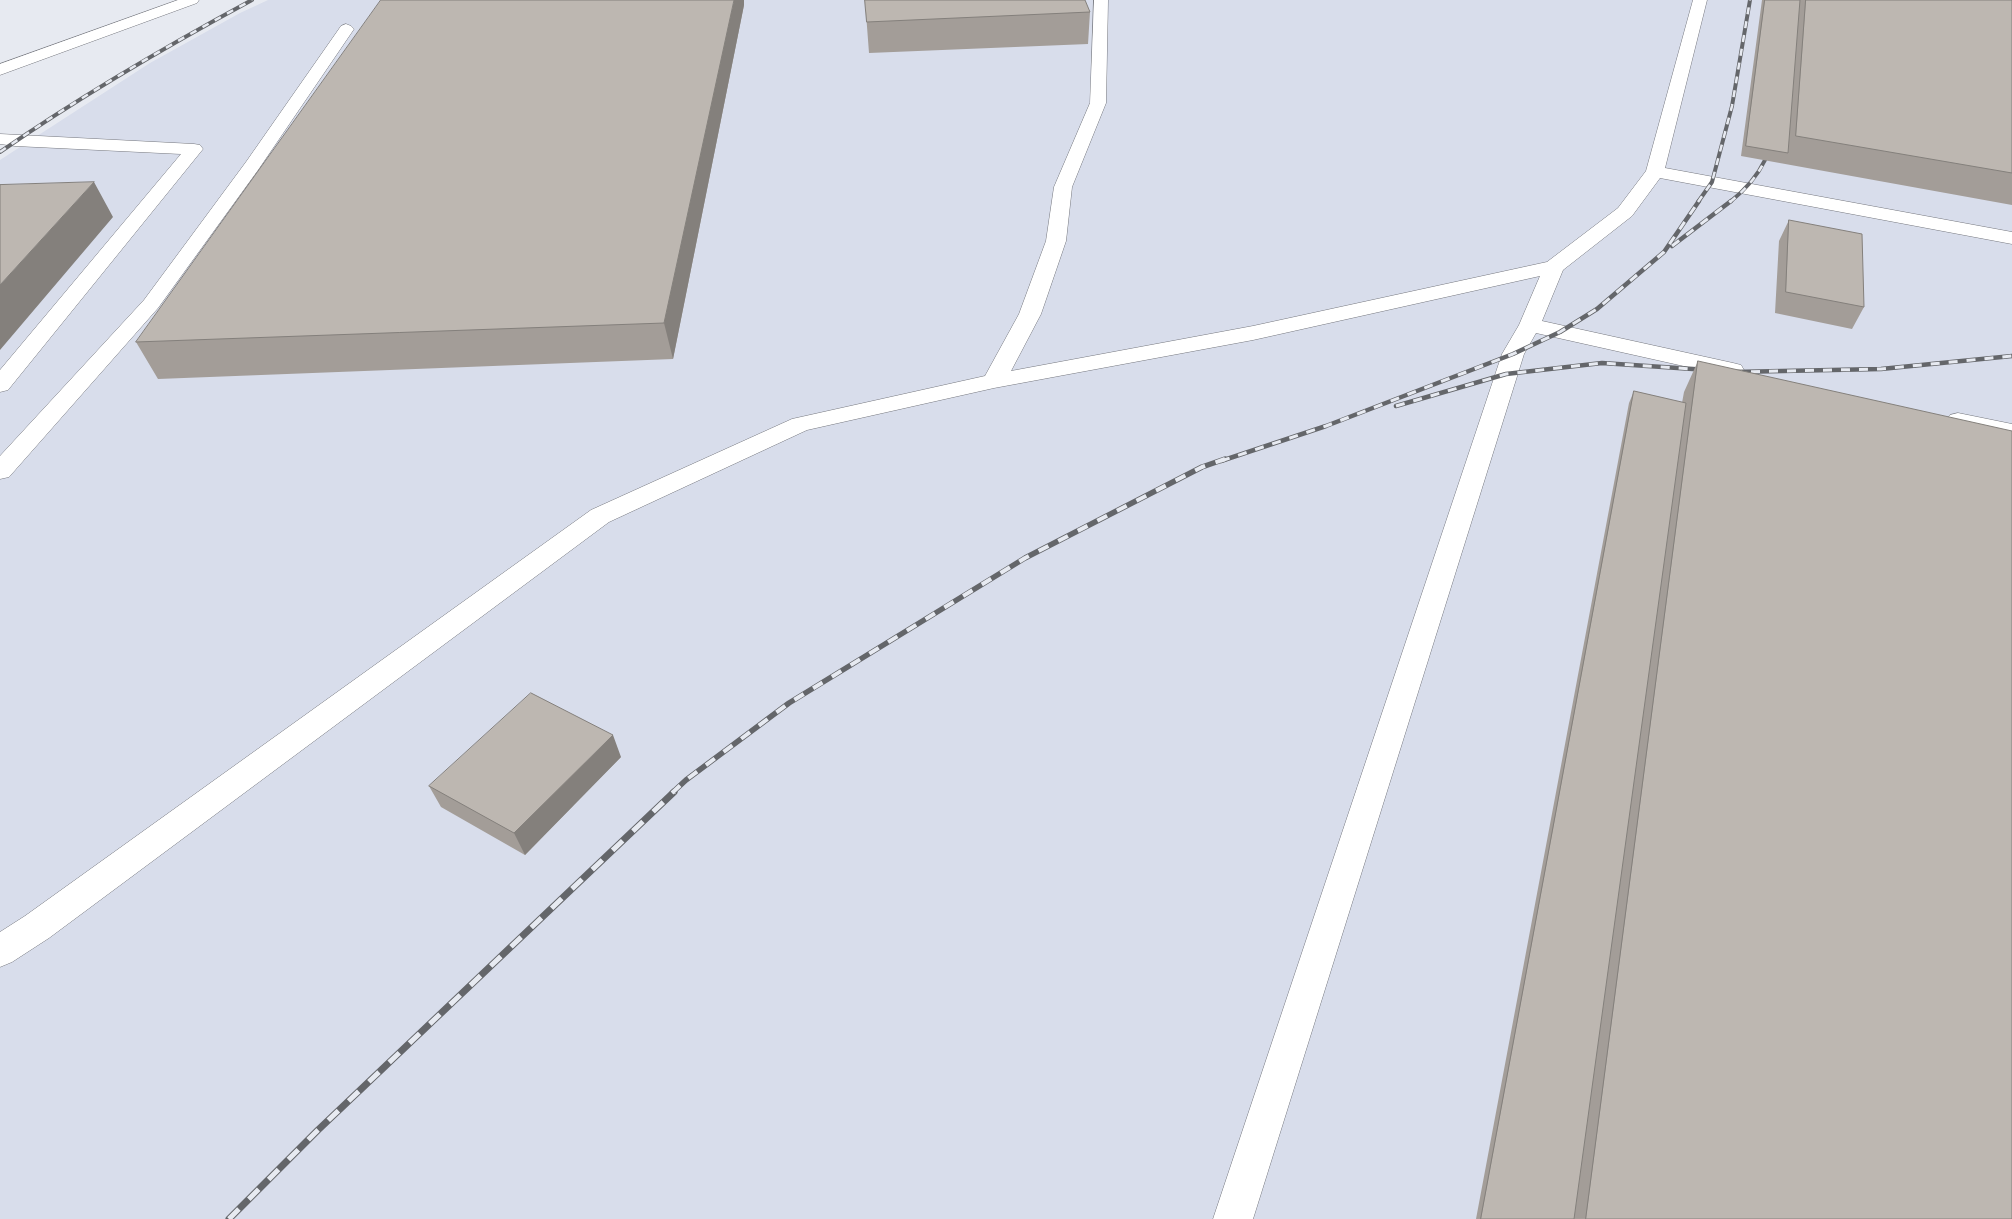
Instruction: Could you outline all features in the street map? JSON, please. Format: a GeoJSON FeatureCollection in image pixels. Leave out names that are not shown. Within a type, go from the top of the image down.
{"type":"FeatureCollection","features":[{"type":"Feature","properties":{"kind":"lane"},"geometry":{"type":"LineString","coordinates":[[0,70],[192,0]]}},
{"type":"Feature","properties":{"kind":"lane"},"geometry":{"type":"LineString","coordinates":[[994,381],[1030,314],[1056,241],[1063,187],[1098,104],[1101,0]]}},
{"type":"Feature","properties":{"kind":"lane"},"geometry":{"type":"LineString","coordinates":[[0,951],[45,921],[600,516],[800,424],[994,381],[1253,333],[1554,267],[1626,212],[1655,172],[1700,0]]}},
{"type":"Feature","properties":{"kind":"lane"},"geometry":{"type":"LineString","coordinates":[[0,470],[151,304],[252,166],[346,29]]}},
{"type":"Feature","properties":{"kind":"lane"},"geometry":{"type":"LineString","coordinates":[[0,139],[194,150],[0,385]]}},
{"type":"Feature","properties":{"kind":"lane"},"geometry":{"type":"LineString","coordinates":[[1655,172],[2012,238]]}},
{"type":"Feature","properties":{"kind":"lane"},"geometry":{"type":"LineString","coordinates":[[1233,1219],[1513,354],[1530,325],[1554,267]]}},
{"type":"Feature","properties":{"kind":"lane"},"geometry":{"type":"LineString","coordinates":[[1530,325],[1753,374]]}},
{"type":"Feature","properties":{"kind":"lane"},"geometry":{"type":"LineString","coordinates":[[1935,414],[2012,431]]}},
{"type":"Feature","properties":{"kind":"shaded area"},"geometry":{"type":"Polygon","coordinates":[[[268,0],[2012,0],[2012,1219],[0,1219],[0,160],[150,63],[240,13],[268,0]]]}},
{"type":"Feature","properties":{"kind":"building"},"geometry":{"type":"Polygon","coordinates":[[[381,0],[734,0],[664,323],[136,342],[381,0]]]}},
{"type":"Feature","properties":{"kind":"building"},"geometry":{"type":"Polygon","coordinates":[[[865,0],[1085,0],[1090,12],[867,22],[865,0]]]}},
{"type":"Feature","properties":{"kind":"building"},"geometry":{"type":"Polygon","coordinates":[[[1765,0],[1800,0],[1788,153],[1746,146],[1765,0]]]}},
{"type":"Feature","properties":{"kind":"building"},"geometry":{"type":"Polygon","coordinates":[[[1806,0],[2012,0],[2012,173],[1796,136],[1806,0]]]}},
{"type":"Feature","properties":{"kind":"building"},"geometry":{"type":"Polygon","coordinates":[[[94,182],[0,285],[0,185],[94,182]]]}},
{"type":"Feature","properties":{"kind":"building"},"geometry":{"type":"Polygon","coordinates":[[[1789,220],[1862,234],[1864,307],[1786,292],[1789,220]]]}},
{"type":"Feature","properties":{"kind":"building"},"geometry":{"type":"Polygon","coordinates":[[[1698,361],[2012,431],[2012,1219],[1586,1219],[1698,361]]]}},
{"type":"Feature","properties":{"kind":"building"},"geometry":{"type":"Polygon","coordinates":[[[1634,391],[1686,403],[1574,1219],[1481,1219],[1634,391]]]}},
{"type":"Feature","properties":{"kind":"building"},"geometry":{"type":"Polygon","coordinates":[[[531,693],[613,735],[514,833],[429,786],[531,693]]]}},
{"type":"Feature","properties":{"kind":"railway"},"geometry":{"type":"LineString","coordinates":[[0,152],[61,111],[187,36],[252,0]]}},
{"type":"Feature","properties":{"kind":"railway"},"geometry":{"type":"LineString","coordinates":[[1698,202],[1712,182],[1732,106],[1750,0]]}},
{"type":"Feature","properties":{"kind":"railway"},"geometry":{"type":"LineString","coordinates":[[1730,202],[1750,183],[1765,160]]}},
{"type":"Feature","properties":{"kind":"railway"},"geometry":{"type":"LineString","coordinates":[[1221,461],[1326,426],[1513,354],[1560,332],[1597,309],[1664,252],[1699,201]]}},
{"type":"Feature","properties":{"kind":"railway"},"geometry":{"type":"LineString","coordinates":[[1672,246],[1731,201]]}},
{"type":"Feature","properties":{"kind":"railway"},"geometry":{"type":"LineString","coordinates":[[1733,372],[1881,369],[2012,356]]}},
{"type":"Feature","properties":{"kind":"railway"},"geometry":{"type":"LineString","coordinates":[[1396,406],[1506,374],[1602,363],[1708,370]]}},
{"type":"Feature","properties":{"kind":"railway"},"geometry":{"type":"LineString","coordinates":[[672,793],[686,780],[789,703],[1025,558],[1202,467],[1225,459]]}},
{"type":"Feature","properties":{"kind":"railway"},"geometry":{"type":"LineString","coordinates":[[229,1219],[318,1130],[674,792]]}}]}
